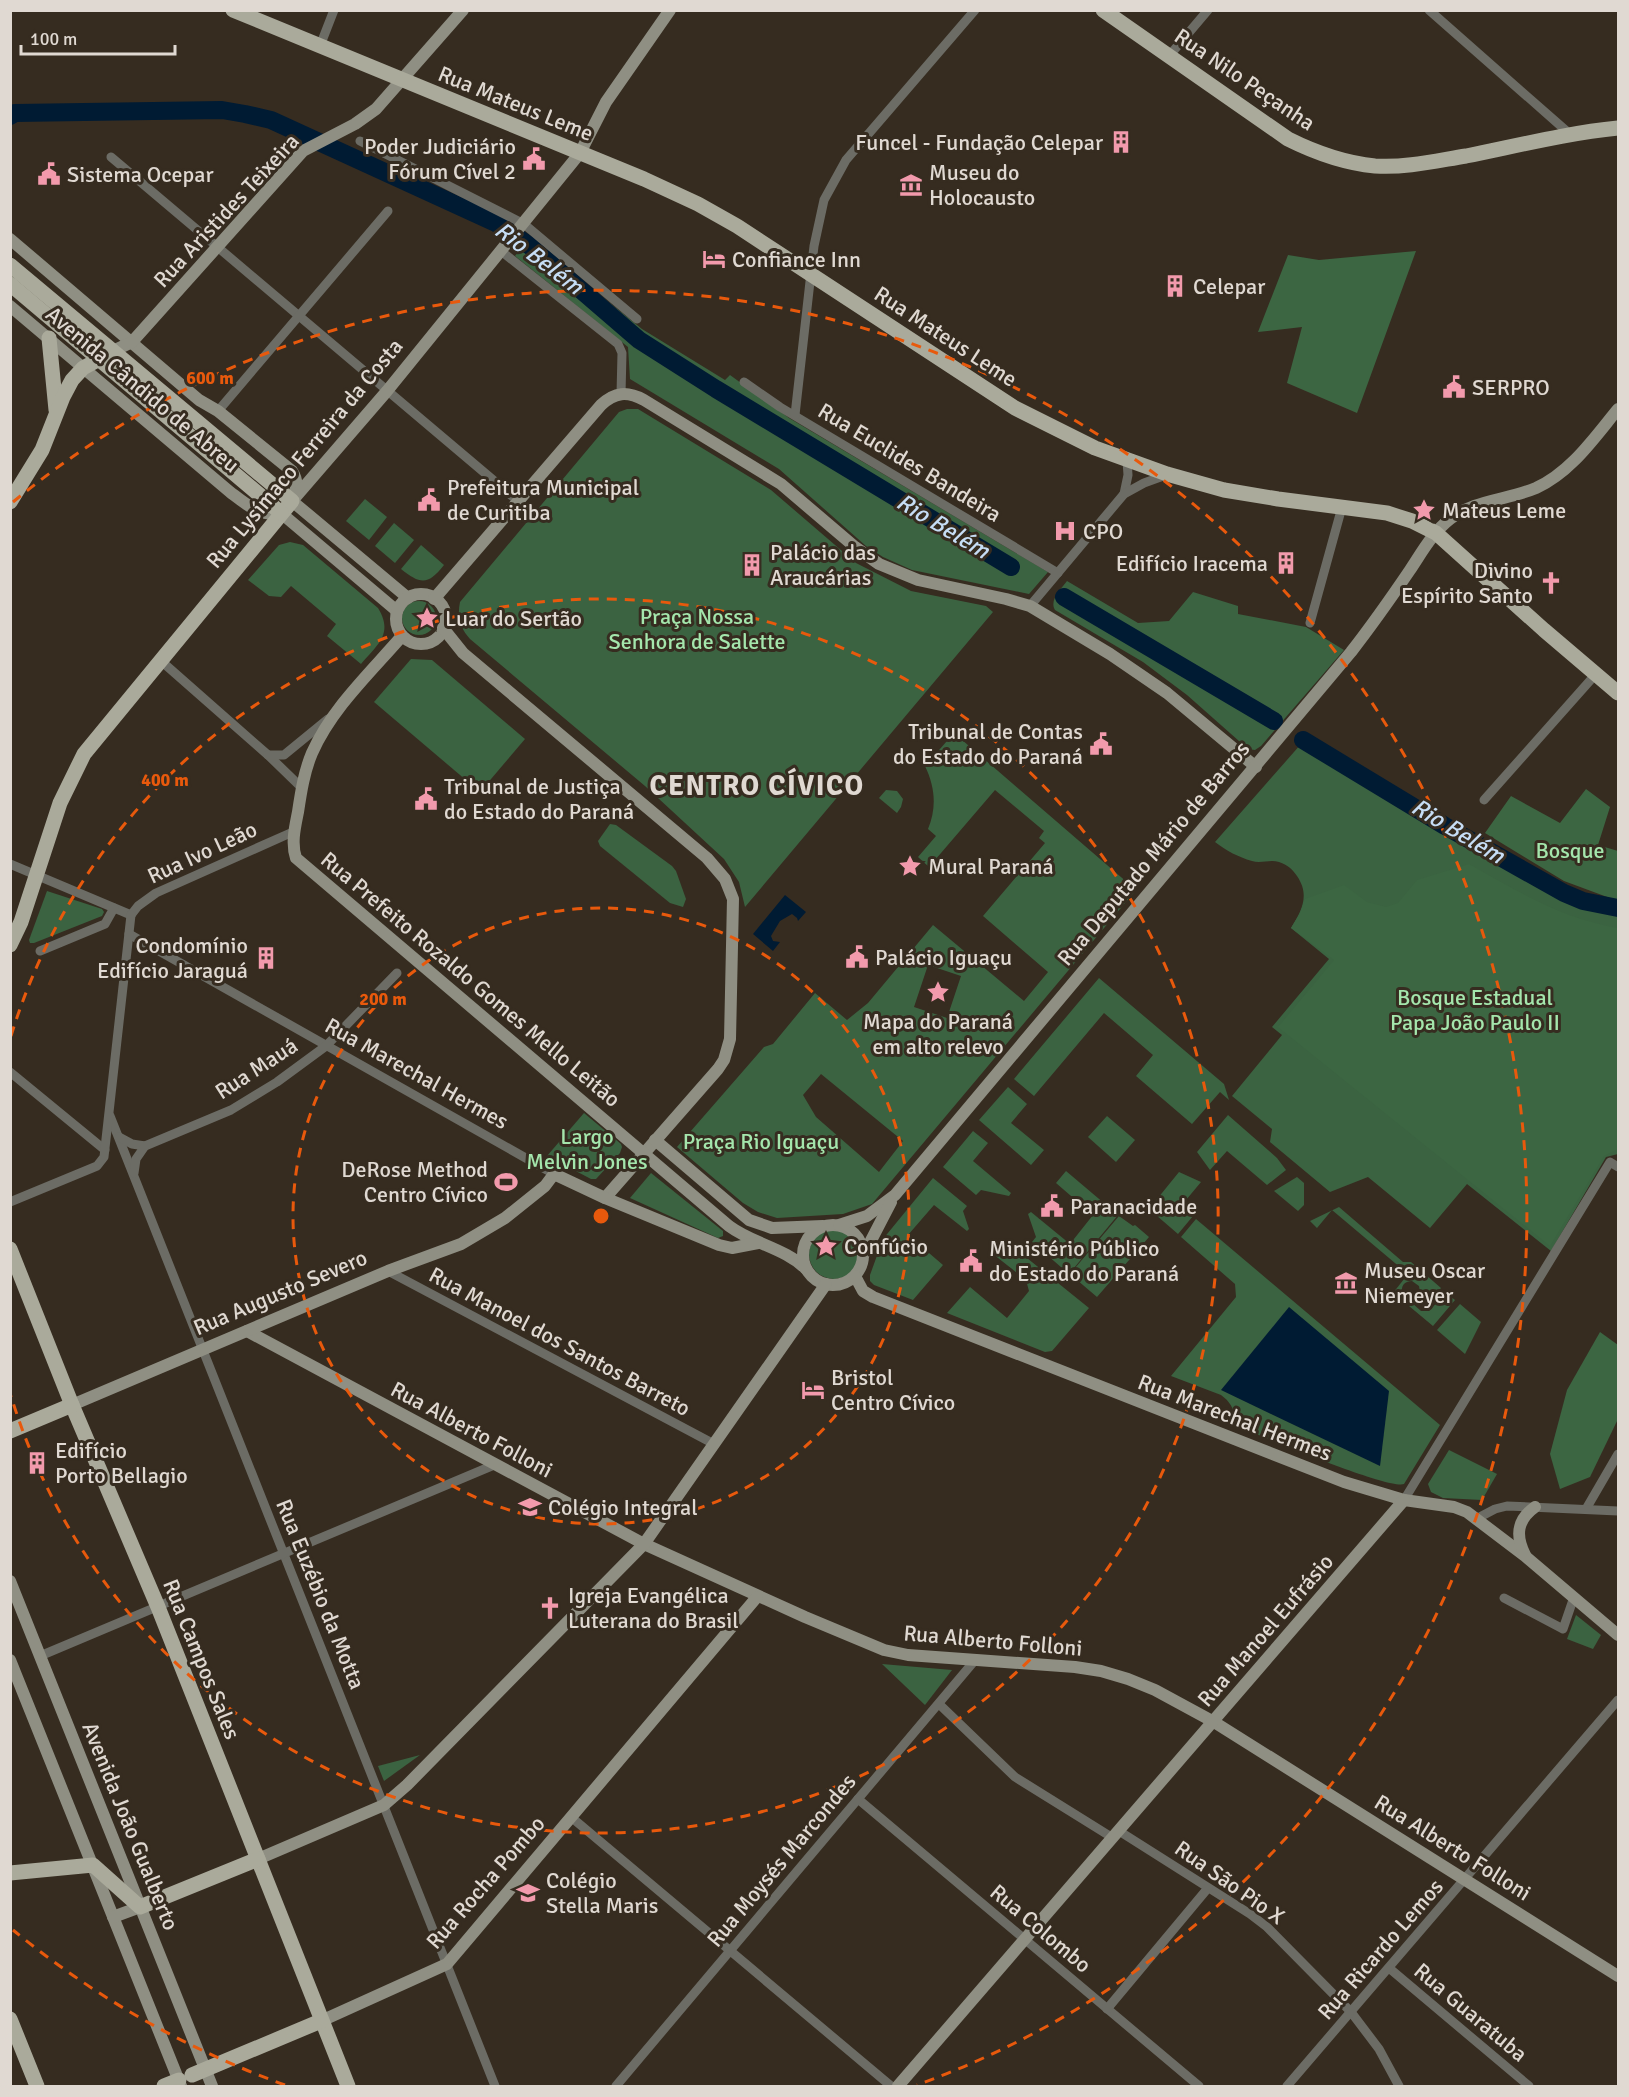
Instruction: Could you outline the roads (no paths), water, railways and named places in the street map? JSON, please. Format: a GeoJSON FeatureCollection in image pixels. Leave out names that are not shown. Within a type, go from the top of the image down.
{"type":"FeatureCollection","features":[{"type":"Feature","properties":{"kind":"main road","name":"Rua Mateus Leme"},"geometry":{"type":"LineString","coordinates":[[233,10],[698,204],[737,226],[1015,408],[1066,435],[1127,461],[1167,474],[1240,493],[1400,516],[1436,533],[1618,693]]}},
{"type":"Feature","properties":{"kind":"main road","name":"Rua Aristides Teixeira"},"geometry":{"type":"LineString","coordinates":[[113,351],[132,342],[303,151],[366,117],[403,80],[463,10]]}},
{"type":"Feature","properties":{"kind":"main road","name":"Rua Lysímaco Ferreira da Costa"},"geometry":{"type":"LineString","coordinates":[[10,945],[18,932],[60,803],[75,769],[96,738],[281,513],[387,391],[580,153],[606,102],[670,10]]}},
{"type":"Feature","properties":{"kind":"main road","name":"Rua Nilo Peçanha"},"geometry":{"type":"LineString","coordinates":[[1103,10],[1288,138],[1318,153],[1360,164],[1412,165],[1618,128]]}},
{"type":"Feature","properties":{"kind":"main road","name":"Avenida Cândido de Abreu"},"geometry":{"type":"LineString","coordinates":[[10,239],[199,400],[218,411],[292,471],[297,484],[292,501]]}},
{"type":"Feature","properties":{"kind":"main road","name":"Avenida Cândido de Abreu"},"geometry":{"type":"LineString","coordinates":[[10,266],[408,598]]}},
{"type":"Feature","properties":{"kind":"main road","name":"Avenida Cândido de Abreu"},"geometry":{"type":"LineString","coordinates":[[10,284],[397,611]]}},
{"type":"Feature","properties":{"kind":"main road","name":"Avenida Cândido de Abreu"},"geometry":{"type":"LineString","coordinates":[[10,306],[178,450],[247,505],[264,514],[281,513]]}},
{"type":"Feature","properties":{"kind":"main road"},"geometry":{"type":"LineString","coordinates":[[49,338],[56,415]]}},
{"type":"Feature","properties":{"kind":"main road"},"geometry":{"type":"LineString","coordinates":[[10,502],[37,460],[68,387],[83,368],[113,351]]}},
{"type":"Feature","properties":{"kind":"main road"},"geometry":{"type":"LineString","coordinates":[[434,598],[601,405],[608,399],[621,394],[636,396],[771,477],[794,494],[855,548],[885,567],[918,580],[1029,606],[1146,677],[1256,767]]}},
{"type":"Feature","properties":{"kind":"main road","name":"Rua Deputado Mário de Barros"},"geometry":{"type":"LineString","coordinates":[[864,1254],[895,1195],[1363,637],[1436,533],[1450,518],[1465,510],[1534,489],[1558,475],[1580,454],[1618,409]]}},
{"type":"Feature","properties":{"kind":"main road"},"geometry":{"type":"LineString","coordinates":[[424,594],[434,598],[444,611],[443,628],[436,639],[422,644],[402,636],[396,624],[397,611],[408,598],[424,594]]}},
{"type":"Feature","properties":{"kind":"main road"},"geometry":{"type":"LineString","coordinates":[[443,628],[463,652],[706,858],[725,879],[732,899],[734,914],[728,1050],[718,1069],[605,1198]]}},
{"type":"Feature","properties":{"kind":"main road","name":"Rua Prefeito Rozaldo Gomes Mello Leitão"},"geometry":{"type":"LineString","coordinates":[[402,636],[326,726],[312,754],[302,788],[295,831],[296,858],[729,1226],[759,1243],[792,1257],[806,1269]]}},
{"type":"Feature","properties":{"kind":"main road"},"geometry":{"type":"LineString","coordinates":[[655,1140],[749,1220],[772,1227],[839,1225],[854,1232],[862,1246],[863,1262],[855,1276],[842,1284],[826,1284],[817,1280],[806,1269],[803,1252],[805,1244],[815,1231],[823,1226]]}},
{"type":"Feature","properties":{"kind":"main road","name":"Rua Marechal Hermes"},"geometry":{"type":"LineString","coordinates":[[554,1174],[605,1198],[719,1245],[732,1248],[759,1243]]}},
{"type":"Feature","properties":{"kind":"main road","name":"Rua Augusto Severo"},"geometry":{"type":"LineString","coordinates":[[10,1431],[388,1271],[460,1244],[505,1218],[545,1186],[554,1174]]}},
{"type":"Feature","properties":{"kind":"main road","name":"Rua Deputado Mário de Barros"},"geometry":{"type":"LineString","coordinates":[[839,1225],[867,1216],[895,1195]]}},
{"type":"Feature","properties":{"kind":"main road","name":"Rua Campos Sales"},"geometry":{"type":"LineString","coordinates":[[10,1250],[72,1405],[158,1607],[348,2086]]}},
{"type":"Feature","properties":{"kind":"main road","name":"Rua Marechal Hermes"},"geometry":{"type":"LineString","coordinates":[[855,1276],[863,1290],[873,1298],[1344,1482],[1404,1500],[1460,1509],[1525,1556],[1618,1635]]}},
{"type":"Feature","properties":{"kind":"main road"},"geometry":{"type":"LineString","coordinates":[[113,1917],[384,1805],[407,1785],[644,1544],[826,1284]]}},
{"type":"Feature","properties":{"kind":"main road","name":"Rua Alberto Folloni"},"geometry":{"type":"LineString","coordinates":[[247,1331],[644,1544],[757,1597],[890,1652],[1075,1666],[1128,1679],[1155,1690],[1214,1722],[1618,1976]]}},
{"type":"Feature","properties":{"kind":"main road","name":"Rua Manoel Eufrásio"},"geometry":{"type":"LineString","coordinates":[[898,2086],[1404,1500]]}},
{"type":"Feature","properties":{"kind":"main road"},"geometry":{"type":"LineString","coordinates":[[1525,1556],[1518,1533],[1520,1522],[1526,1513],[1535,1507]]}},
{"type":"Feature","properties":{"kind":"main road","name":"Avenida João Gualberto"},"geometry":{"type":"LineString","coordinates":[[10,1581],[140,1906],[184,2080]]}},
{"type":"Feature","properties":{"kind":"main road","name":"Rua Rocha Pombo"},"geometry":{"type":"LineString","coordinates":[[184,2080],[447,1964],[757,1597]]}},
{"type":"Feature","properties":{"kind":"main road","name":"Avenida João Gualberto"},"geometry":{"type":"LineString","coordinates":[[12,1666],[113,1917],[184,2080]]}},
{"type":"Feature","properties":{"kind":"main road"},"geometry":{"type":"LineString","coordinates":[[10,1873],[93,1865],[140,1906]]}},
{"type":"Feature","properties":{"kind":"main road"},"geometry":{"type":"LineString","coordinates":[[10,2019],[37,2086]]}},
{"type":"Feature","properties":{"kind":"main road","name":"Avenida João Gualberto"},"geometry":{"type":"LineString","coordinates":[[184,2080],[212,2086]]}},
{"type":"Feature","properties":{"kind":"street"},"geometry":{"type":"LineString","coordinates":[[320,46],[334,10]]}},
{"type":"Feature","properties":{"kind":"street"},"geometry":{"type":"LineString","coordinates":[[795,415],[810,274],[820,213],[838,172],[975,10]]}},
{"type":"Feature","properties":{"kind":"street"},"geometry":{"type":"LineString","coordinates":[[1168,56],[1208,10]]}},
{"type":"Feature","properties":{"kind":"street"},"geometry":{"type":"LineString","coordinates":[[1429,10],[1571,135]]}},
{"type":"Feature","properties":{"kind":"street"},"geometry":{"type":"LineString","coordinates":[[360,141],[521,227],[637,319]]}},
{"type":"Feature","properties":{"kind":"street"},"geometry":{"type":"LineString","coordinates":[[111,157],[518,501]]}},
{"type":"Feature","properties":{"kind":"street"},"geometry":{"type":"LineString","coordinates":[[218,411],[388,211]]}},
{"type":"Feature","properties":{"kind":"street"},"geometry":{"type":"LineString","coordinates":[[505,247],[618,344],[622,353],[621,394]]}},
{"type":"Feature","properties":{"kind":"street","name":"Rua Euclides Bandeira"},"geometry":{"type":"LineString","coordinates":[[744,382],[1058,573]]}},
{"type":"Feature","properties":{"kind":"street"},"geometry":{"type":"LineString","coordinates":[[1124,494],[1127,483],[1127,461]]}},
{"type":"Feature","properties":{"kind":"street"},"geometry":{"type":"LineString","coordinates":[[1029,606],[1124,494],[1167,474]]}},
{"type":"Feature","properties":{"kind":"street"},"geometry":{"type":"LineString","coordinates":[[1310,623],[1342,507]]}},
{"type":"Feature","properties":{"kind":"street"},"geometry":{"type":"LineString","coordinates":[[160,660],[302,788]]}},
{"type":"Feature","properties":{"kind":"street"},"geometry":{"type":"LineString","coordinates":[[1484,800],[1595,675]]}},
{"type":"Feature","properties":{"kind":"street"},"geometry":{"type":"LineString","coordinates":[[268,755],[284,754],[337,712]]}},
{"type":"Feature","properties":{"kind":"street","name":"Rua Ivo Leão"},"geometry":{"type":"LineString","coordinates":[[131,915],[138,906],[156,892],[295,831]]}},
{"type":"Feature","properties":{"kind":"street"},"geometry":{"type":"LineString","coordinates":[[10,864],[131,915],[110,1116],[101,1162],[97,1166],[10,1202]]}},
{"type":"Feature","properties":{"kind":"street"},"geometry":{"type":"LineString","coordinates":[[40,951],[105,924],[114,908]]}},
{"type":"Feature","properties":{"kind":"street","name":"Rua Marechal Hermes"},"geometry":{"type":"LineString","coordinates":[[129,934],[554,1174]]}},
{"type":"Feature","properties":{"kind":"street","name":"Rua Mauá"},"geometry":{"type":"LineString","coordinates":[[145,1146],[245,1103],[277,1082],[326,1046],[397,973]]}},
{"type":"Feature","properties":{"kind":"street"},"geometry":{"type":"LineString","coordinates":[[10,1072],[105,1150]]}},
{"type":"Feature","properties":{"kind":"street","name":"Rua Euzébio da Motta"},"geometry":{"type":"LineString","coordinates":[[110,1116],[495,2086]]}},
{"type":"Feature","properties":{"kind":"street"},"geometry":{"type":"LineString","coordinates":[[118,1137],[132,1144],[145,1146],[136,1159],[134,1176]]}},
{"type":"Feature","properties":{"kind":"street","name":"Rua Manoel Eufrásio"},"geometry":{"type":"LineString","coordinates":[[1404,1500],[1614,1165]]}},
{"type":"Feature","properties":{"kind":"street","name":"Rua Manoel dos Santos Barreto"},"geometry":{"type":"LineString","coordinates":[[388,1271],[714,1444]]}},
{"type":"Feature","properties":{"kind":"street"},"geometry":{"type":"LineString","coordinates":[[1586,1509],[1618,1454]]}},
{"type":"Feature","properties":{"kind":"street"},"geometry":{"type":"LineString","coordinates":[[40,1656],[494,1465]]}},
{"type":"Feature","properties":{"kind":"street"},"geometry":{"type":"LineString","coordinates":[[1476,1519],[1502,1507],[1618,1511]]}},
{"type":"Feature","properties":{"kind":"street"},"geometry":{"type":"LineString","coordinates":[[1504,1598],[1563,1629],[1574,1597]]}},
{"type":"Feature","properties":{"kind":"street","name":"Rua Moysés Marcondes"},"geometry":{"type":"LineString","coordinates":[[616,2086],[976,1659]]}},
{"type":"Feature","properties":{"kind":"street","name":"Rua Ricardo Lemos"},"geometry":{"type":"LineString","coordinates":[[1287,2086],[1618,1700]]}},
{"type":"Feature","properties":{"kind":"street","name":"Rua São Pio X"},"geometry":{"type":"LineString","coordinates":[[939,1704],[1015,1777],[1208,1888],[1267,1927],[1352,2012],[1379,2049],[1399,2086]]}},
{"type":"Feature","properties":{"kind":"street","name":"Rua Colombo"},"geometry":{"type":"LineString","coordinates":[[858,1799],[1199,2086]]}},
{"type":"Feature","properties":{"kind":"street"},"geometry":{"type":"LineString","coordinates":[[571,1817],[891,2086]]}},
{"type":"Feature","properties":{"kind":"street"},"geometry":{"type":"LineString","coordinates":[[1107,2009],[1208,1888]]}},
{"type":"Feature","properties":{"kind":"street","name":"Rua Guaratuba"},"geometry":{"type":"LineString","coordinates":[[1389,1968],[1528,2086]]}},
{"type":"Feature","properties":{"kind":"water"},"geometry":{"type":"Polygon","coordinates":[[[785,895],[806,912],[798,921],[792,914],[780,921],[771,936],[773,941],[780,942],[773,951],[753,934],[785,895]]]}},
{"type":"Feature","properties":{"kind":"water"},"geometry":{"type":"Polygon","coordinates":[[[1289,1307],[1389,1391],[1380,1466],[1221,1390],[1289,1307]]]}},
{"type":"Feature","properties":{"kind":"waterway","name":"Rio Belém"},"geometry":{"type":"LineString","coordinates":[[10,116],[15,113],[222,110],[271,120],[496,223],[530,246],[639,340],[1011,567]]}},
{"type":"Feature","properties":{"kind":"waterway","name":"Rio Belém"},"geometry":{"type":"LineString","coordinates":[[1064,597],[1274,721]]}},
{"type":"Feature","properties":{"kind":"waterway","name":"Rio Belém"},"geometry":{"type":"LineString","coordinates":[[1303,740],[1445,826],[1564,893],[1583,901],[1618,908]]}},
{"type":"Feature","properties":{"kind":"place","name":"Funcel - Fundação Celepar"},"geometry":{"type":"Point","coordinates":[1121,142]}},
{"type":"Feature","properties":{"kind":"place","name":"Poder Judiciário Fórum Cível 2"},"geometry":{"type":"Point","coordinates":[534,159]}},
{"type":"Feature","properties":{"kind":"place","name":"Sistema Ocepar"},"geometry":{"type":"Point","coordinates":[49,174]}},
{"type":"Feature","properties":{"kind":"place","name":"Museu do Holocausto"},"geometry":{"type":"Point","coordinates":[911,185]}},
{"type":"Feature","properties":{"kind":"place","name":"Confiance Inn"},"geometry":{"type":"Point","coordinates":[714,259]}},
{"type":"Feature","properties":{"kind":"place","name":"Celepar"},"geometry":{"type":"Point","coordinates":[1175,286]}},
{"type":"Feature","properties":{"kind":"place","name":"SERPRO"},"geometry":{"type":"Point","coordinates":[1454,387]}},
{"type":"Feature","properties":{"kind":"place","name":"Prefeitura Municipal de Curitiba"},"geometry":{"type":"Point","coordinates":[429,500]}},
{"type":"Feature","properties":{"kind":"place","name":"Mateus Leme"},"geometry":{"type":"Point","coordinates":[1424,510]}},
{"type":"Feature","properties":{"kind":"place","name":"CPO"},"geometry":{"type":"Point","coordinates":[1065,531]}},
{"type":"Feature","properties":{"kind":"place","name":"Edifício Iracema"},"geometry":{"type":"Point","coordinates":[1286,563]}},
{"type":"Feature","properties":{"kind":"place","name":"Palácio das Araucárias"},"geometry":{"type":"Point","coordinates":[752,565]}},
{"type":"Feature","properties":{"kind":"place","name":"Divino Espírito Santo"},"geometry":{"type":"Point","coordinates":[1551,583]}},
{"type":"Feature","properties":{"kind":"place","name":"Luar do Sertão"},"geometry":{"type":"Point","coordinates":[427,618]}},
{"type":"Feature","properties":{"kind":"place","name":"Tribunal de Contas do Estado do Paraná"},"geometry":{"type":"Point","coordinates":[1101,744]}},
{"type":"Feature","properties":{"kind":"place","name":"Tribunal de Justiça do Estado do Paraná"},"geometry":{"type":"Point","coordinates":[426,799]}},
{"type":"Feature","properties":{"kind":"place","name":"Mural Paraná"},"geometry":{"type":"Point","coordinates":[910,866]}},
{"type":"Feature","properties":{"kind":"place","name":"Palácio Iguaçu"},"geometry":{"type":"Point","coordinates":[857,957]}},
{"type":"Feature","properties":{"kind":"place","name":"Condomínio Edifício Jaraguá"},"geometry":{"type":"Point","coordinates":[266,958]}},
{"type":"Feature","properties":{"kind":"place","name":"Mapa do Paraná em alto relevo"},"geometry":{"type":"Point","coordinates":[938,992]}},
{"type":"Feature","properties":{"kind":"place","name":"DeRose Method Centro Cívico"},"geometry":{"type":"Point","coordinates":[506,1182]}},
{"type":"Feature","properties":{"kind":"place","name":"Paranacidade"},"geometry":{"type":"Point","coordinates":[1052,1206]}},
{"type":"Feature","properties":{"kind":"place","name":"Confúcio"},"geometry":{"type":"Point","coordinates":[826,1246]}},
{"type":"Feature","properties":{"kind":"place","name":"Ministério Público do Estado do Paraná"},"geometry":{"type":"Point","coordinates":[971,1261]}},
{"type":"Feature","properties":{"kind":"place","name":"Museu Oscar Niemeyer"},"geometry":{"type":"Point","coordinates":[1346,1283]}},
{"type":"Feature","properties":{"kind":"place","name":"Bristol Centro Cívico"},"geometry":{"type":"Point","coordinates":[813,1390]}},
{"type":"Feature","properties":{"kind":"place","name":"Edifício Porto Bellagio"},"geometry":{"type":"Point","coordinates":[37,1463]}},
{"type":"Feature","properties":{"kind":"place","name":"Colégio Integral"},"geometry":{"type":"Point","coordinates":[530,1507]}},
{"type":"Feature","properties":{"kind":"place","name":"Igreja Evangélica Luterana do Brasil"},"geometry":{"type":"Point","coordinates":[550,1608]}},
{"type":"Feature","properties":{"kind":"place","name":"Colégio Stella Maris"},"geometry":{"type":"Point","coordinates":[528,1893]}},
{"type":"Feature","properties":{"kind":"district","name":"CENTRO CÍVICO"},"geometry":{"type":"Point","coordinates":[757,785]}},
{"type":"Feature","properties":{"kind":"park label","name":"Praça Nossa Senhora de Salette"},"geometry":{"type":"Point","coordinates":[697,628]}},
{"type":"Feature","properties":{"kind":"park label","name":"Bosque"},"geometry":{"type":"Point","coordinates":[1570,850]}},
{"type":"Feature","properties":{"kind":"park label","name":"Bosque Estadual Papa João Paulo II"},"geometry":{"type":"Point","coordinates":[1475,1010]}},
{"type":"Feature","properties":{"kind":"park label","name":"Praça Rio Iguaçu"},"geometry":{"type":"Point","coordinates":[761,1141]}},
{"type":"Feature","properties":{"kind":"park label","name":"Largo Melvin Jones"},"geometry":{"type":"Point","coordinates":[587,1148]}}]}
